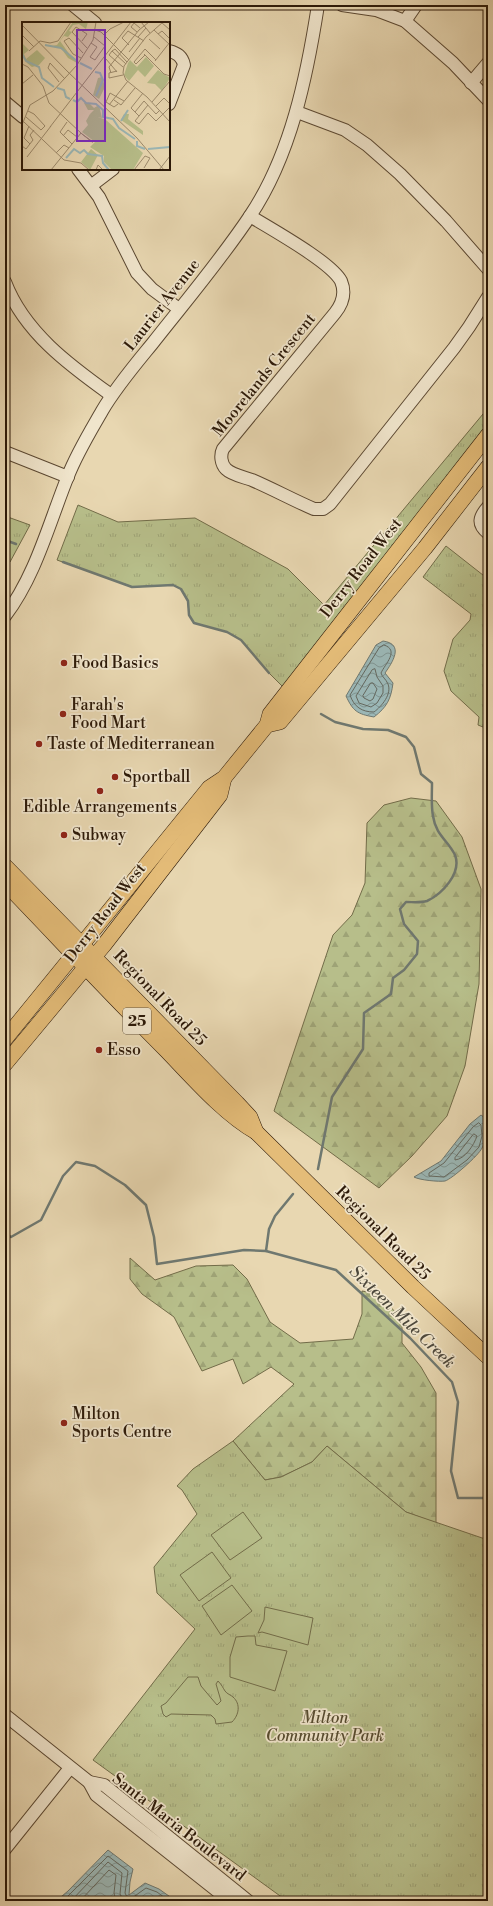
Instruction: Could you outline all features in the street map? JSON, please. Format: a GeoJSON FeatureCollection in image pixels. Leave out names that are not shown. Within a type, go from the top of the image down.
{"type":"FeatureCollection","features":[{"type":"Feature","properties":{"kind":"main road","name":"Derry Road West"},"geometry":{"type":"LineString","coordinates":[[5,1039],[209,788],[224,778],[267,725],[270,714],[488,435]]}},
{"type":"Feature","properties":{"kind":"main road","name":"Derry Road West"},"geometry":{"type":"LineString","coordinates":[[267,725],[280,722],[425,548],[488,467]]}},
{"type":"Feature","properties":{"kind":"main road","name":"Derry Road West"},"geometry":{"type":"LineString","coordinates":[[5,1064],[90,962],[220,795],[224,778]]}},
{"type":"Feature","properties":{"kind":"main road"},"geometry":{"type":"LineString","coordinates":[[5,866],[77,950]]}},
{"type":"Feature","properties":{"kind":"main road"},"geometry":{"type":"LineString","coordinates":[[5,883],[77,950]]}},
{"type":"Feature","properties":{"kind":"main road","name":"25"},"geometry":{"type":"LineString","coordinates":[[77,950],[90,962]]}},
{"type":"Feature","properties":{"kind":"main road","name":"Regional Road 25"},"geometry":{"type":"LineString","coordinates":[[90,962],[189,1074],[242,1124],[256,1132],[413,1287],[488,1357]]}},
{"type":"Feature","properties":{"kind":"street"},"geometry":{"type":"LineString","coordinates":[[73,5],[94,22]]}},
{"type":"Feature","properties":{"kind":"street","name":"Laurier Avenue"},"geometry":{"type":"LineString","coordinates":[[5,616],[35,563],[76,457],[111,395],[250,216],[275,168],[296,112],[310,57],[318,5]]}},
{"type":"Feature","properties":{"kind":"street"},"geometry":{"type":"LineString","coordinates":[[342,5],[376,10],[405,21],[419,32],[488,100]]}},
{"type":"Feature","properties":{"kind":"street"},"geometry":{"type":"LineString","coordinates":[[405,21],[416,5]]}},
{"type":"Feature","properties":{"kind":"street"},"geometry":{"type":"LineString","coordinates":[[170,51],[176,53],[181,57],[184,65],[170,101]]}},
{"type":"Feature","properties":{"kind":"street"},"geometry":{"type":"LineString","coordinates":[[471,83],[488,63]]}},
{"type":"Feature","properties":{"kind":"street"},"geometry":{"type":"LineString","coordinates":[[5,102],[22,116]]}},
{"type":"Feature","properties":{"kind":"street"},"geometry":{"type":"LineString","coordinates":[[296,112],[345,130],[367,145],[400,174],[446,221],[488,269]]}},
{"type":"Feature","properties":{"kind":"street"},"geometry":{"type":"LineString","coordinates":[[79,170],[92,185],[137,273],[152,288],[179,309]]}},
{"type":"Feature","properties":{"kind":"street"},"geometry":{"type":"LineString","coordinates":[[92,185],[112,170]]}},
{"type":"Feature","properties":{"kind":"street","name":"Moorelands Crescent"},"geometry":{"type":"LineString","coordinates":[[250,216],[295,244],[336,274],[342,286],[343,298],[341,305],[335,313],[223,449],[221,454],[222,462],[228,471],[265,486],[314,509],[323,509],[330,504],[454,348],[488,297]]}},
{"type":"Feature","properties":{"kind":"street"},"geometry":{"type":"LineString","coordinates":[[5,282],[20,313],[32,328],[61,356],[111,395]]}},
{"type":"Feature","properties":{"kind":"street"},"geometry":{"type":"LineString","coordinates":[[5,452],[68,477]]}},
{"type":"Feature","properties":{"kind":"street"},"geometry":{"type":"LineString","coordinates":[[488,507],[481,516],[479,522],[481,528],[488,533]]}},
{"type":"Feature","properties":{"kind":"street","name":"Santa Maria Boulevard"},"geometry":{"type":"LineString","coordinates":[[5,1715],[89,1782],[96,1794],[230,1901]]}},
{"type":"Feature","properties":{"kind":"street"},"geometry":{"type":"LineString","coordinates":[[5,1849],[70,1768]]}},
{"type":"Feature","properties":{"kind":"street","name":"Santa Maria Boulevard"},"geometry":{"type":"LineString","coordinates":[[89,1782],[104,1785],[248,1901]]}},
{"type":"Feature","properties":{"kind":"green space"},"geometry":{"type":"Polygon","coordinates":[[[488,408],[488,443],[289,693],[269,673],[241,640],[227,632],[194,623],[189,615],[188,601],[181,589],[173,585],[132,587],[57,560],[78,505],[118,522],[195,518],[288,569],[324,605],[488,408]]]}},
{"type":"Feature","properties":{"kind":"green space"},"geometry":{"type":"Polygon","coordinates":[[[5,516],[30,525],[10,562],[5,560],[5,516]]]}},
{"type":"Feature","properties":{"kind":"green space"},"geometry":{"type":"Polygon","coordinates":[[[446,546],[488,579],[488,729],[478,725],[479,717],[451,691],[444,671],[453,639],[470,620],[471,614],[423,577],[446,546]]]}},
{"type":"Feature","properties":{"kind":"green space"},"geometry":{"type":"Polygon","coordinates":[[[411,798],[436,801],[462,837],[481,889],[479,984],[465,1066],[447,1116],[412,1156],[379,1188],[274,1111],[333,935],[352,915],[365,883],[367,823],[384,805],[411,798]]]}},
{"type":"Feature","properties":{"kind":"green space"},"geometry":{"type":"Polygon","coordinates":[[[130,1258],[155,1280],[196,1266],[233,1265],[247,1279],[270,1322],[300,1343],[353,1339],[362,1314],[362,1291],[378,1294],[402,1319],[402,1343],[421,1367],[436,1393],[436,1523],[406,1512],[327,1446],[312,1462],[281,1477],[265,1480],[233,1441],[294,1384],[271,1367],[243,1384],[233,1359],[202,1371],[174,1317],[142,1294],[130,1279],[130,1258]]]}},
{"type":"Feature","properties":{"kind":"green space","name":"Milton Community Park"},"geometry":{"type":"Polygon","coordinates":[[[233,1441],[265,1480],[281,1477],[312,1462],[327,1446],[406,1512],[488,1540],[488,1901],[287,1901],[93,1760],[195,1629],[157,1593],[154,1567],[197,1514],[182,1490],[177,1486],[193,1469],[233,1441]]]}},
{"type":"Feature","properties":{"kind":"green space"},"geometry":{"type":"Polygon","coordinates":[[[243,1512],[262,1538],[230,1560],[211,1535],[243,1512]]]}},
{"type":"Feature","properties":{"kind":"green space"},"geometry":{"type":"Polygon","coordinates":[[[212,1552],[231,1578],[199,1601],[180,1575],[212,1552]]]}},
{"type":"Feature","properties":{"kind":"green space"},"geometry":{"type":"Polygon","coordinates":[[[232,1585],[252,1611],[221,1635],[202,1606],[232,1585]]]}},
{"type":"Feature","properties":{"kind":"green space"},"geometry":{"type":"Polygon","coordinates":[[[265,1607],[313,1618],[308,1645],[262,1632],[258,1633],[264,1620],[265,1607]]]}},
{"type":"Feature","properties":{"kind":"green space"},"geometry":{"type":"Polygon","coordinates":[[[255,1636],[256,1645],[287,1651],[275,1691],[230,1677],[230,1657],[236,1637],[255,1636]]]}},
{"type":"Feature","properties":{"kind":"green space"},"geometry":{"type":"Polygon","coordinates":[[[188,1677],[198,1677],[201,1686],[217,1705],[221,1701],[216,1684],[218,1681],[226,1692],[236,1700],[238,1713],[232,1722],[216,1724],[215,1719],[211,1715],[171,1714],[166,1717],[163,1714],[161,1706],[166,1703],[188,1677]]]}},
{"type":"Feature","properties":{"kind":"water"},"geometry":{"type":"Polygon","coordinates":[[[383,641],[394,646],[395,650],[391,664],[385,673],[393,683],[391,694],[388,702],[374,717],[363,715],[353,708],[346,696],[376,645],[383,641]]]}},
{"type":"Feature","properties":{"kind":"water"},"geometry":{"type":"Polygon","coordinates":[[[481,1115],[485,1118],[485,1140],[480,1151],[471,1161],[459,1172],[445,1181],[420,1179],[414,1177],[441,1161],[470,1124],[481,1115]]]}},
{"type":"Feature","properties":{"kind":"water"},"geometry":{"type":"Polygon","coordinates":[[[108,1850],[133,1869],[129,1895],[145,1883],[159,1889],[176,1901],[56,1901],[68,1891],[108,1850]]]}},
{"type":"Feature","properties":{"kind":"waterway"},"geometry":{"type":"LineString","coordinates":[[5,540],[16,544]]}},
{"type":"Feature","properties":{"kind":"waterway"},"geometry":{"type":"LineString","coordinates":[[63,562],[132,587],[173,585],[181,589],[188,601],[189,615],[194,623],[227,632],[241,640],[269,673]]}},
{"type":"Feature","properties":{"kind":"waterway"},"geometry":{"type":"LineString","coordinates":[[318,1169],[332,1097],[363,1049],[364,1013],[391,994],[393,978],[404,970],[417,954],[418,941],[404,924],[400,909],[406,902],[427,901],[433,898],[449,882],[456,869],[455,855],[439,833],[433,816],[432,783],[421,774],[414,747],[406,737],[388,730],[363,729],[335,722],[321,714]]}},
{"type":"Feature","properties":{"kind":"waterway","name":"Sixteen Mile Creek"},"geometry":{"type":"LineString","coordinates":[[5,1233],[11,1237],[41,1220],[63,1176],[76,1162],[95,1166],[125,1185],[146,1205],[154,1237],[157,1264],[244,1250],[266,1251],[336,1270],[410,1338],[452,1382],[458,1402],[451,1471],[458,1498],[488,1498]]}},
{"type":"Feature","properties":{"kind":"waterway"},"geometry":{"type":"LineString","coordinates":[[266,1251],[269,1229],[275,1216],[293,1194]]}},
{"type":"Feature","properties":{"kind":"place","name":"Food Basics"},"geometry":{"type":"Point","coordinates":[64,663]}},
{"type":"Feature","properties":{"kind":"place","name":"Farah's Food Mart"},"geometry":{"type":"Point","coordinates":[63,714]}},
{"type":"Feature","properties":{"kind":"place","name":"Taste of Mediterranean"},"geometry":{"type":"Point","coordinates":[39,744]}},
{"type":"Feature","properties":{"kind":"place","name":"Sportball"},"geometry":{"type":"Point","coordinates":[115,777]}},
{"type":"Feature","properties":{"kind":"place","name":"Edible Arrangements"},"geometry":{"type":"Point","coordinates":[100,791]}},
{"type":"Feature","properties":{"kind":"place","name":"Subway"},"geometry":{"type":"Point","coordinates":[64,835]}},
{"type":"Feature","properties":{"kind":"place","name":"Esso"},"geometry":{"type":"Point","coordinates":[99,1050]}},
{"type":"Feature","properties":{"kind":"place","name":"Milton Sports Centre"},"geometry":{"type":"Point","coordinates":[64,1423]}}]}
